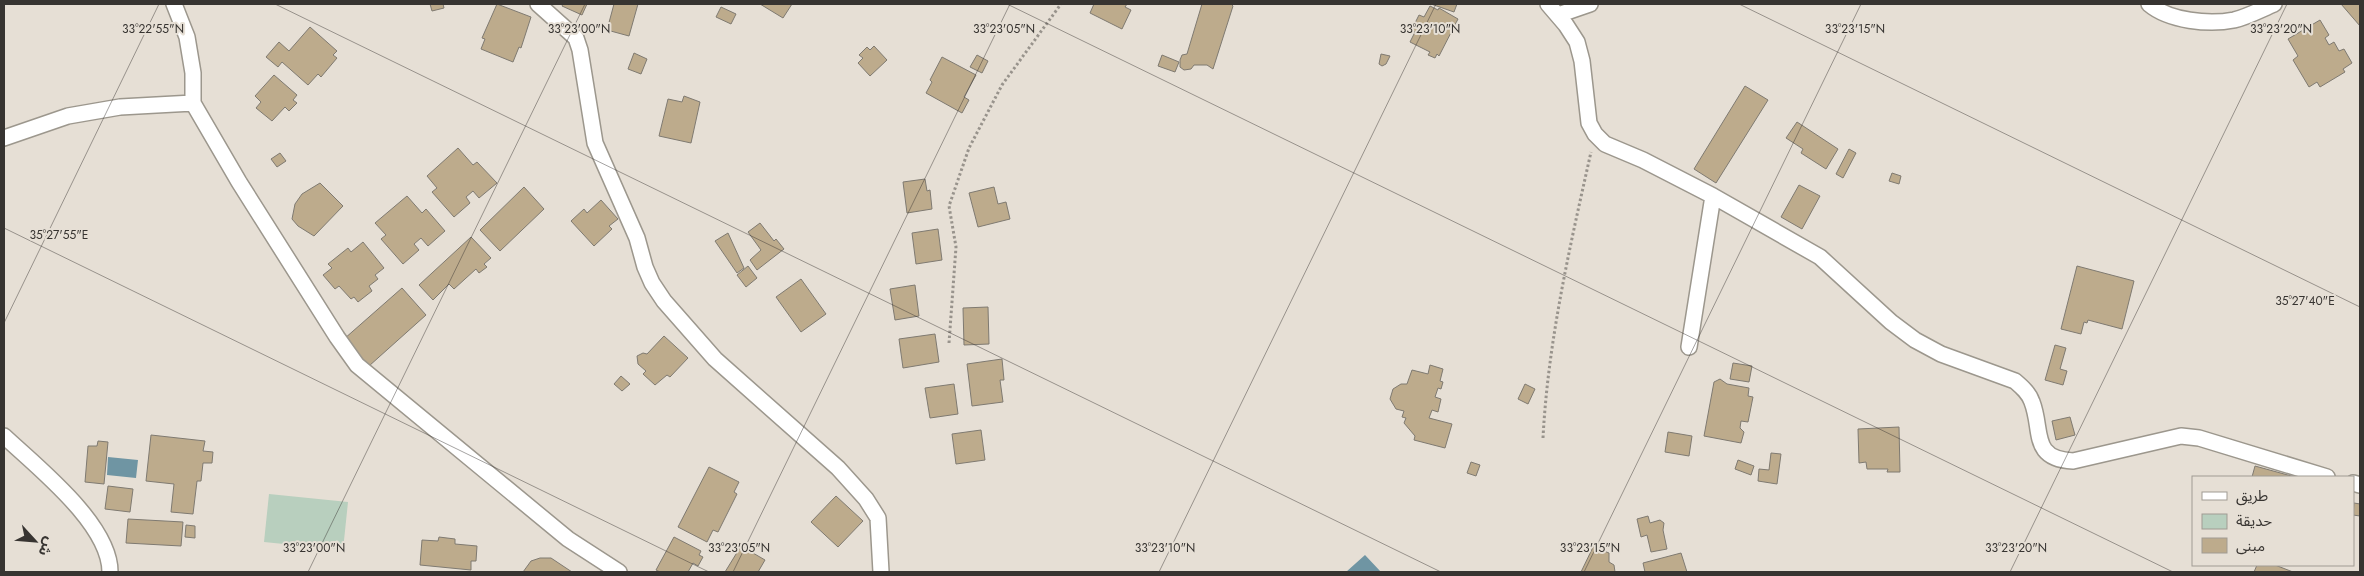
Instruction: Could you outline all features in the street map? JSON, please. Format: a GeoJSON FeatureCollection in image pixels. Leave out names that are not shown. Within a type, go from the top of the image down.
{"type":"FeatureCollection","features":[{"type":"Feature","properties":{"kind":"street"},"geometry":{"type":"LineString","coordinates":[[174,4],[187,37],[193,74],[193,103],[336,338],[357,365],[568,539],[619,572]]}},
{"type":"Feature","properties":{"kind":"street"},"geometry":{"type":"LineString","coordinates":[[538,4],[565,27],[578,44],[595,143],[637,238],[645,267],[652,283],[664,301],[715,359],[832,462],[866,499],[878,518],[881,572]]}},
{"type":"Feature","properties":{"kind":"street"},"geometry":{"type":"LineString","coordinates":[[1590,4],[1553,9],[1577,42],[1582,61],[1586,113],[1595,134],[1605,144],[1644,160],[1713,196],[1820,257],[1891,322],[1915,340],[1941,354],[2015,381],[2025,390],[2032,402],[2042,448],[2060,460],[2073,461],[2181,436],[2199,438],[2324,476]]}},
{"type":"Feature","properties":{"kind":"street"},"geometry":{"type":"LineString","coordinates":[[2149,4],[2156,10],[2203,22],[2235,20],[2274,4]]}},
{"type":"Feature","properties":{"kind":"street"},"geometry":{"type":"LineString","coordinates":[[4,138],[68,116],[120,107],[193,103]]}},
{"type":"Feature","properties":{"kind":"street"},"geometry":{"type":"LineString","coordinates":[[1689,347],[1713,196]]}},
{"type":"Feature","properties":{"kind":"street"},"geometry":{"type":"LineString","coordinates":[[4,436],[52,480],[90,522],[103,543],[110,572]]}},
{"type":"Feature","properties":{"kind":"path"},"geometry":{"type":"LineString","coordinates":[[949,343],[956,247],[949,206],[969,148],[1002,85],[1061,4]]}},
{"type":"Feature","properties":{"kind":"path"},"geometry":{"type":"LineString","coordinates":[[1544,438],[1546,392],[1565,271],[1595,134]]}},
{"type":"Feature","properties":{"kind":"green space"},"geometry":{"type":"Polygon","coordinates":[[[269,494],[348,502],[343,550],[264,542],[269,494]]]}},
{"type":"Feature","properties":{"kind":"water"},"geometry":{"type":"Polygon","coordinates":[[[108,457],[138,460],[136,478],[107,475],[108,457]]]}},
{"type":"Feature","properties":{"kind":"water"},"geometry":{"type":"Polygon","coordinates":[[[1365,555],[1381,572],[1346,572],[1365,555]]]}},
{"type":"Feature","properties":{"kind":"building"},"geometry":{"type":"Polygon","coordinates":[[[430,4],[443,4],[444,8],[432,11],[430,4]]]}},
{"type":"Feature","properties":{"kind":"building"},"geometry":{"type":"Polygon","coordinates":[[[497,4],[531,17],[521,48],[519,47],[513,62],[481,49],[485,39],[482,38],[497,4]]]}},
{"type":"Feature","properties":{"kind":"building"},"geometry":{"type":"Polygon","coordinates":[[[563,4],[587,4],[582,15],[562,6],[563,4]]]}},
{"type":"Feature","properties":{"kind":"building"},"geometry":{"type":"Polygon","coordinates":[[[614,4],[638,4],[629,36],[607,30],[614,4]]]}},
{"type":"Feature","properties":{"kind":"building"},"geometry":{"type":"Polygon","coordinates":[[[760,4],[792,4],[783,18],[760,4]]]}},
{"type":"Feature","properties":{"kind":"building"},"geometry":{"type":"Polygon","coordinates":[[[1094,4],[1127,4],[1125,7],[1131,10],[1122,29],[1090,13],[1094,4]]]}},
{"type":"Feature","properties":{"kind":"building"},"geometry":{"type":"Polygon","coordinates":[[[1202,4],[1231,4],[1233,6],[1213,69],[1207,65],[1194,65],[1191,69],[1184,70],[1180,67],[1180,60],[1182,55],[1187,54],[1202,4]]]}},
{"type":"Feature","properties":{"kind":"building"},"geometry":{"type":"Polygon","coordinates":[[[1431,4],[1457,4],[1454,12],[1431,4]]]}},
{"type":"Feature","properties":{"kind":"building"},"geometry":{"type":"Polygon","coordinates":[[[2341,4],[2360,4],[2360,26],[2341,4]]]}},
{"type":"Feature","properties":{"kind":"building"},"geometry":{"type":"Polygon","coordinates":[[[1430,6],[1438,10],[1439,8],[1458,19],[1439,56],[1437,54],[1435,58],[1428,55],[1430,52],[1410,42],[1415,32],[1411,31],[1419,15],[1424,17],[1430,6]]]}},
{"type":"Feature","properties":{"kind":"building"},"geometry":{"type":"Polygon","coordinates":[[[721,7],[736,14],[731,24],[716,17],[721,7]]]}},
{"type":"Feature","properties":{"kind":"building"},"geometry":{"type":"Polygon","coordinates":[[[2320,20],[2329,35],[2325,38],[2329,45],[2334,42],[2339,51],[2344,49],[2352,63],[2343,69],[2345,72],[2320,87],[2317,82],[2309,87],[2293,60],[2298,56],[2288,39],[2320,20]]]}},
{"type":"Feature","properties":{"kind":"building"},"geometry":{"type":"Polygon","coordinates":[[[310,27],[337,51],[333,55],[337,58],[321,77],[318,74],[308,85],[282,62],[278,67],[266,57],[279,42],[289,51],[310,27]]]}},
{"type":"Feature","properties":{"kind":"building"},"geometry":{"type":"Polygon","coordinates":[[[874,46],[887,60],[870,76],[858,63],[863,58],[859,55],[867,47],[870,50],[874,46]]]}},
{"type":"Feature","properties":{"kind":"building"},"geometry":{"type":"Polygon","coordinates":[[[634,53],[647,59],[641,74],[628,69],[634,53]]]}},
{"type":"Feature","properties":{"kind":"building"},"geometry":{"type":"Polygon","coordinates":[[[1381,54],[1390,56],[1386,64],[1382,66],[1379,64],[1381,54]]]}},
{"type":"Feature","properties":{"kind":"building"},"geometry":{"type":"Polygon","coordinates":[[[977,55],[988,61],[982,73],[970,67],[977,55]]]}},
{"type":"Feature","properties":{"kind":"building"},"geometry":{"type":"Polygon","coordinates":[[[1162,55],[1179,62],[1175,72],[1158,66],[1162,55]]]}},
{"type":"Feature","properties":{"kind":"building"},"geometry":{"type":"Polygon","coordinates":[[[942,57],[976,75],[964,97],[969,100],[962,113],[926,93],[932,82],[930,80],[942,57]]]}},
{"type":"Feature","properties":{"kind":"building"},"geometry":{"type":"Polygon","coordinates":[[[274,75],[297,95],[293,100],[297,103],[289,111],[285,107],[272,121],[256,108],[261,102],[255,96],[274,75]]]}},
{"type":"Feature","properties":{"kind":"building"},"geometry":{"type":"Polygon","coordinates":[[[1745,86],[1768,100],[1716,183],[1694,169],[1745,86]]]}},
{"type":"Feature","properties":{"kind":"building"},"geometry":{"type":"Polygon","coordinates":[[[684,96],[700,102],[691,143],[659,136],[668,99],[682,102],[684,96]]]}},
{"type":"Feature","properties":{"kind":"building"},"geometry":{"type":"Polygon","coordinates":[[[1797,122],[1838,149],[1826,169],[1801,153],[1803,149],[1786,138],[1797,122]]]}},
{"type":"Feature","properties":{"kind":"building"},"geometry":{"type":"Polygon","coordinates":[[[458,148],[473,165],[477,162],[497,183],[479,198],[473,191],[466,197],[470,203],[454,217],[432,192],[437,188],[427,176],[458,148]]]}},
{"type":"Feature","properties":{"kind":"building"},"geometry":{"type":"Polygon","coordinates":[[[1849,149],[1856,153],[1843,178],[1836,174],[1849,149]]]}},
{"type":"Feature","properties":{"kind":"building"},"geometry":{"type":"Polygon","coordinates":[[[280,153],[286,161],[277,167],[271,159],[280,153]]]}},
{"type":"Feature","properties":{"kind":"building"},"geometry":{"type":"Polygon","coordinates":[[[1892,173],[1901,176],[1899,184],[1889,181],[1892,173]]]}},
{"type":"Feature","properties":{"kind":"building"},"geometry":{"type":"Polygon","coordinates":[[[925,179],[927,191],[930,190],[932,209],[907,213],[903,182],[925,179]]]}},
{"type":"Feature","properties":{"kind":"building"},"geometry":{"type":"Polygon","coordinates":[[[320,183],[343,206],[314,236],[298,226],[292,219],[295,204],[302,194],[320,183]]]}},
{"type":"Feature","properties":{"kind":"building"},"geometry":{"type":"Polygon","coordinates":[[[1799,185],[1820,196],[1802,229],[1781,217],[1799,185]]]}},
{"type":"Feature","properties":{"kind":"building"},"geometry":{"type":"Polygon","coordinates":[[[524,187],[544,209],[500,251],[480,230],[524,187]]]}},
{"type":"Feature","properties":{"kind":"building"},"geometry":{"type":"Polygon","coordinates":[[[994,187],[998,204],[1006,202],[1010,219],[978,227],[969,193],[994,187]]]}},
{"type":"Feature","properties":{"kind":"building"},"geometry":{"type":"Polygon","coordinates":[[[407,196],[422,213],[426,209],[445,231],[428,246],[421,238],[414,244],[419,250],[403,264],[381,239],[386,235],[375,223],[407,196]]]}},
{"type":"Feature","properties":{"kind":"building"},"geometry":{"type":"Polygon","coordinates":[[[601,200],[618,219],[609,226],[612,229],[594,246],[571,221],[584,209],[587,213],[601,200]]]}},
{"type":"Feature","properties":{"kind":"building"},"geometry":{"type":"Polygon","coordinates":[[[760,223],[774,241],[776,239],[784,249],[757,270],[750,260],[761,250],[748,232],[760,223]]]}},
{"type":"Feature","properties":{"kind":"building"},"geometry":{"type":"Polygon","coordinates":[[[938,229],[942,260],[916,264],[912,233],[938,229]]]}},
{"type":"Feature","properties":{"kind":"building"},"geometry":{"type":"Polygon","coordinates":[[[728,233],[744,268],[737,273],[715,241],[728,233]]]}},
{"type":"Feature","properties":{"kind":"building"},"geometry":{"type":"Polygon","coordinates":[[[471,237],[491,258],[484,264],[487,267],[479,273],[476,269],[454,289],[449,284],[433,300],[419,285],[471,237]]]}},
{"type":"Feature","properties":{"kind":"building"},"geometry":{"type":"Polygon","coordinates":[[[363,242],[384,268],[375,275],[378,279],[369,286],[372,291],[358,302],[354,297],[351,299],[339,286],[335,289],[323,275],[332,268],[328,264],[348,248],[351,252],[363,242]]]}},
{"type":"Feature","properties":{"kind":"building"},"geometry":{"type":"Polygon","coordinates":[[[748,266],[757,278],[746,287],[737,275],[748,266]]]}},
{"type":"Feature","properties":{"kind":"building"},"geometry":{"type":"Polygon","coordinates":[[[2077,266],[2134,281],[2122,329],[2088,320],[2087,323],[2084,322],[2081,334],[2061,329],[2077,266]]]}},
{"type":"Feature","properties":{"kind":"building"},"geometry":{"type":"Polygon","coordinates":[[[801,279],[826,314],[801,332],[776,297],[801,279]]]}},
{"type":"Feature","properties":{"kind":"building"},"geometry":{"type":"Polygon","coordinates":[[[915,285],[919,316],[895,320],[890,289],[915,285]]]}},
{"type":"Feature","properties":{"kind":"building"},"geometry":{"type":"Polygon","coordinates":[[[402,288],[426,315],[369,366],[344,339],[402,288]]]}},
{"type":"Feature","properties":{"kind":"building"},"geometry":{"type":"Polygon","coordinates":[[[988,307],[989,344],[964,345],[963,308],[988,307]]]}},
{"type":"Feature","properties":{"kind":"building"},"geometry":{"type":"Polygon","coordinates":[[[935,334],[939,362],[903,368],[899,339],[935,334]]]}},
{"type":"Feature","properties":{"kind":"building"},"geometry":{"type":"Polygon","coordinates":[[[664,336],[688,358],[670,377],[667,375],[655,385],[643,374],[646,371],[638,364],[637,356],[643,353],[647,354],[664,336]]]}},
{"type":"Feature","properties":{"kind":"building"},"geometry":{"type":"Polygon","coordinates":[[[2055,345],[2066,348],[2060,369],[2067,371],[2063,385],[2045,380],[2055,345]]]}},
{"type":"Feature","properties":{"kind":"building"},"geometry":{"type":"Polygon","coordinates":[[[1002,359],[1004,380],[1000,380],[1003,402],[972,406],[967,364],[1002,359]]]}},
{"type":"Feature","properties":{"kind":"building"},"geometry":{"type":"Polygon","coordinates":[[[1733,363],[1752,366],[1749,382],[1730,379],[1733,363]]]}},
{"type":"Feature","properties":{"kind":"building"},"geometry":{"type":"Polygon","coordinates":[[[1430,365],[1443,369],[1440,381],[1443,382],[1441,389],[1438,388],[1435,397],[1441,399],[1438,412],[1432,410],[1429,418],[1452,424],[1445,448],[1414,440],[1415,436],[1404,423],[1406,418],[1402,417],[1404,411],[1396,409],[1390,399],[1393,389],[1401,384],[1407,384],[1412,370],[1428,374],[1430,365]]]}},
{"type":"Feature","properties":{"kind":"building"},"geometry":{"type":"Polygon","coordinates":[[[621,376],[630,384],[622,391],[614,384],[621,376]]]}},
{"type":"Feature","properties":{"kind":"building"},"geometry":{"type":"Polygon","coordinates":[[[1720,379],[1727,384],[1749,388],[1748,396],[1753,397],[1748,422],[1741,421],[1740,428],[1744,432],[1741,443],[1704,436],[1714,382],[1720,379]]]}},
{"type":"Feature","properties":{"kind":"building"},"geometry":{"type":"Polygon","coordinates":[[[954,384],[958,414],[930,418],[925,388],[954,384]]]}},
{"type":"Feature","properties":{"kind":"building"},"geometry":{"type":"Polygon","coordinates":[[[1525,384],[1535,389],[1528,404],[1518,399],[1525,384]]]}},
{"type":"Feature","properties":{"kind":"building"},"geometry":{"type":"Polygon","coordinates":[[[2070,417],[2075,435],[2056,440],[2052,421],[2070,417]]]}},
{"type":"Feature","properties":{"kind":"building"},"geometry":{"type":"Polygon","coordinates":[[[1899,427],[1900,472],[1887,472],[1888,469],[1867,469],[1866,462],[1859,463],[1858,429],[1899,427]]]}},
{"type":"Feature","properties":{"kind":"building"},"geometry":{"type":"Polygon","coordinates":[[[981,430],[985,460],[956,464],[952,434],[981,430]]]}},
{"type":"Feature","properties":{"kind":"building"},"geometry":{"type":"Polygon","coordinates":[[[1668,432],[1692,436],[1689,456],[1665,452],[1668,432]]]}},
{"type":"Feature","properties":{"kind":"building"},"geometry":{"type":"Polygon","coordinates":[[[151,435],[205,441],[203,451],[213,452],[212,463],[203,463],[201,481],[197,481],[193,514],[171,512],[174,484],[146,481],[151,435]]]}},
{"type":"Feature","properties":{"kind":"building"},"geometry":{"type":"Polygon","coordinates":[[[98,441],[108,442],[104,484],[85,482],[88,446],[97,446],[98,441]]]}},
{"type":"Feature","properties":{"kind":"building"},"geometry":{"type":"Polygon","coordinates":[[[1771,453],[1781,454],[1777,484],[1758,481],[1759,469],[1769,470],[1771,453]]]}},
{"type":"Feature","properties":{"kind":"building"},"geometry":{"type":"Polygon","coordinates":[[[1738,460],[1754,466],[1751,475],[1735,469],[1738,460]]]}},
{"type":"Feature","properties":{"kind":"building"},"geometry":{"type":"Polygon","coordinates":[[[1471,462],[1480,465],[1476,476],[1467,473],[1471,462]]]}},
{"type":"Feature","properties":{"kind":"building"},"geometry":{"type":"Polygon","coordinates":[[[2255,466],[2291,476],[2252,476],[2255,466]]]}},
{"type":"Feature","properties":{"kind":"building"},"geometry":{"type":"Polygon","coordinates":[[[709,467],[739,482],[734,492],[737,494],[718,532],[713,530],[707,542],[678,527],[709,467]]]}},
{"type":"Feature","properties":{"kind":"building"},"geometry":{"type":"Polygon","coordinates":[[[108,486],[133,489],[130,512],[105,509],[108,486]]]}},
{"type":"Feature","properties":{"kind":"building"},"geometry":{"type":"Polygon","coordinates":[[[836,496],[863,521],[838,547],[811,522],[836,496]]]}},
{"type":"Feature","properties":{"kind":"building"},"geometry":{"type":"Polygon","coordinates":[[[2354,503],[2360,504],[2360,516],[2354,515],[2354,503]]]}},
{"type":"Feature","properties":{"kind":"building"},"geometry":{"type":"Polygon","coordinates":[[[1648,516],[1650,523],[1660,520],[1664,523],[1663,530],[1667,549],[1651,552],[1647,535],[1641,537],[1637,519],[1648,516]]]}},
{"type":"Feature","properties":{"kind":"building"},"geometry":{"type":"Polygon","coordinates":[[[128,519],[183,522],[181,546],[126,543],[128,519]]]}},
{"type":"Feature","properties":{"kind":"building"},"geometry":{"type":"Polygon","coordinates":[[[186,525],[195,526],[195,538],[185,537],[186,525]]]}},
{"type":"Feature","properties":{"kind":"building"},"geometry":{"type":"Polygon","coordinates":[[[439,537],[455,539],[455,544],[477,546],[476,561],[471,561],[471,570],[420,565],[422,540],[438,541],[439,537]]]}},
{"type":"Feature","properties":{"kind":"building"},"geometry":{"type":"Polygon","coordinates":[[[674,537],[701,551],[699,555],[703,557],[698,566],[693,563],[688,572],[660,572],[656,570],[674,537]]]}},
{"type":"Feature","properties":{"kind":"building"},"geometry":{"type":"Polygon","coordinates":[[[1595,543],[1601,544],[1604,547],[1604,551],[1609,553],[1609,562],[1614,565],[1615,572],[1581,572],[1595,543]]]}},
{"type":"Feature","properties":{"kind":"building"},"geometry":{"type":"Polygon","coordinates":[[[741,546],[765,560],[758,572],[725,572],[741,546]]]}},
{"type":"Feature","properties":{"kind":"building"},"geometry":{"type":"Polygon","coordinates":[[[1681,553],[1687,572],[1645,572],[1643,563],[1681,553]]]}},
{"type":"Feature","properties":{"kind":"building"},"geometry":{"type":"Polygon","coordinates":[[[540,558],[551,558],[572,572],[523,572],[531,561],[540,558]]]}},
{"type":"Feature","properties":{"kind":"building"},"geometry":{"type":"Polygon","coordinates":[[[2257,566],[2278,566],[2293,572],[2254,572],[2257,566]]]}}]}
